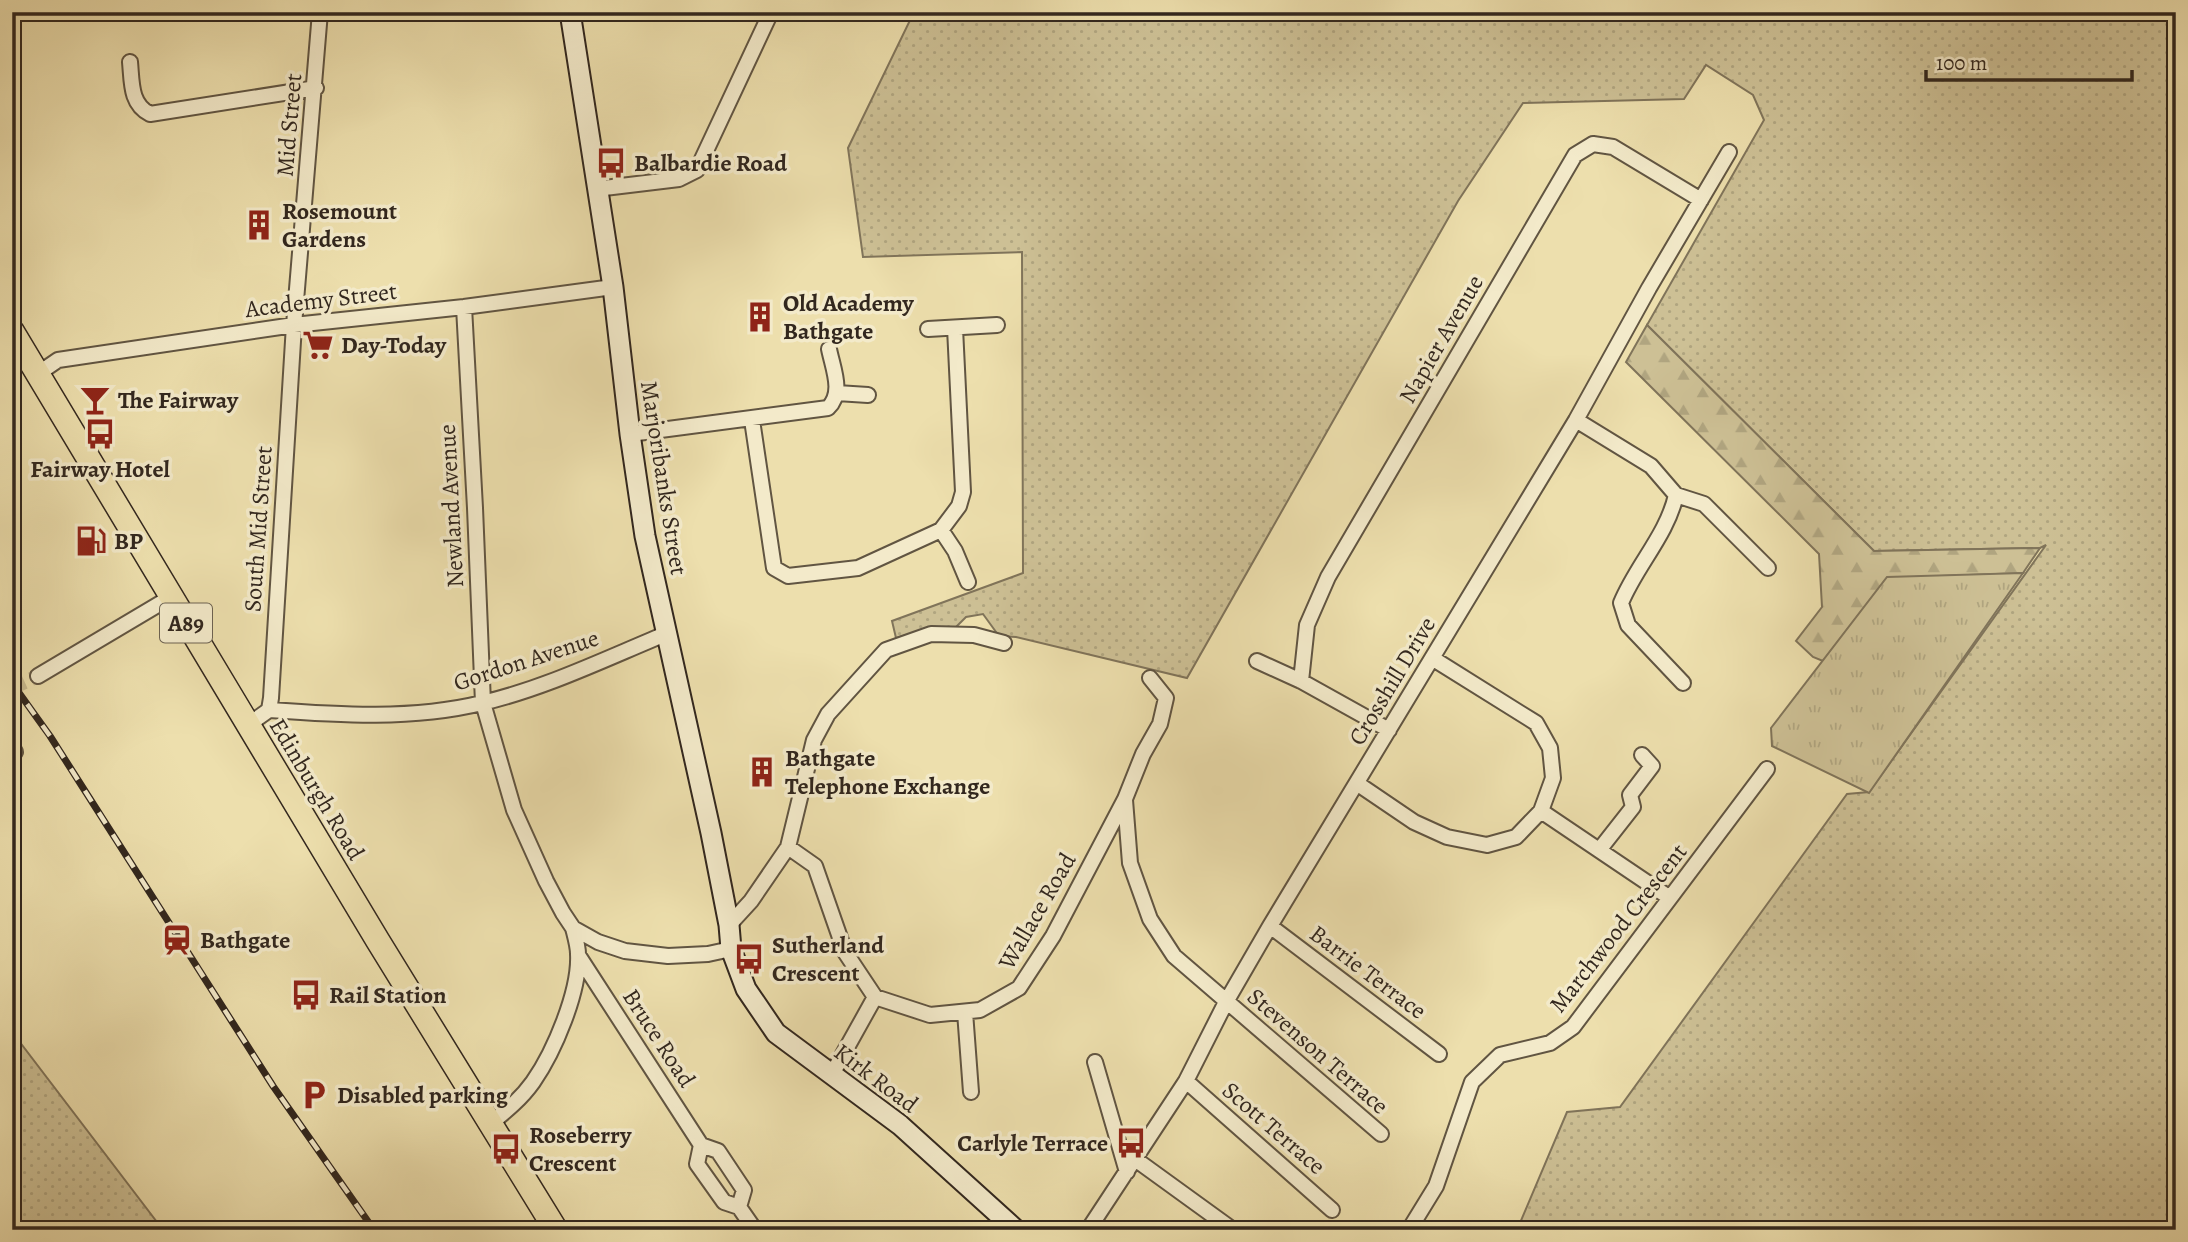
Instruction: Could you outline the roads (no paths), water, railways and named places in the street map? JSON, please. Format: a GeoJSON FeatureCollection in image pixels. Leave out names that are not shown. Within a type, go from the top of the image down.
{"type":"FeatureCollection","features":[{"type":"Feature","properties":{"kind":"main road","name":"Marjoribanks Street"},"geometry":{"type":"LineString","coordinates":[[570,12],[613,287],[645,536],[711,834],[729,925],[731,949]]}},
{"type":"Feature","properties":{"kind":"main road","name":"A89"},"geometry":{"type":"LineString","coordinates":[[12,331],[38,373]]}},
{"type":"Feature","properties":{"kind":"main road","name":"Edinburgh Road"},"geometry":{"type":"LineString","coordinates":[[38,373],[248,725],[556,1230]]}},
{"type":"Feature","properties":{"kind":"main road","name":"Kirk Road"},"geometry":{"type":"LineString","coordinates":[[731,949],[746,989],[776,1033],[900,1125],[1016,1230]]}},
{"type":"Feature","properties":{"kind":"street","name":"Mid Street"},"geometry":{"type":"LineString","coordinates":[[294,325],[316,88],[320,12]]}},
{"type":"Feature","properties":{"kind":"street"},"geometry":{"type":"LineString","coordinates":[[596,189],[679,179],[697,170],[771,12]]}},
{"type":"Feature","properties":{"kind":"street"},"geometry":{"type":"LineString","coordinates":[[134,69],[135,101],[141,110],[150,114],[316,88]]}},
{"type":"Feature","properties":{"kind":"street","name":"Napier Avenue"},"geometry":{"type":"LineString","coordinates":[[1301,681],[1307,625],[1328,577],[1575,155],[1593,144],[1613,146],[1701,200]]}},
{"type":"Feature","properties":{"kind":"street","name":"Crosshill Drive"},"geometry":{"type":"LineString","coordinates":[[1088,1230],[1186,1081],[1226,1002],[1270,926],[1576,420],[1729,152]]}},
{"type":"Feature","properties":{"kind":"street","name":"Academy Street"},"geometry":{"type":"LineString","coordinates":[[38,373],[58,360],[294,325],[464,307],[613,287]]}},
{"type":"Feature","properties":{"kind":"street","name":"Newland Avenue"},"geometry":{"type":"LineString","coordinates":[[464,307],[483,703]]}},
{"type":"Feature","properties":{"kind":"street","name":"South Mid Street"},"geometry":{"type":"LineString","coordinates":[[269,710],[294,325]]}},
{"type":"Feature","properties":{"kind":"street"},"geometry":{"type":"LineString","coordinates":[[928,329],[997,325]]}},
{"type":"Feature","properties":{"kind":"street"},"geometry":{"type":"LineString","coordinates":[[752,420],[774,568],[781,574],[799,575],[858,568],[941,530],[959,506],[963,492],[956,328]]}},
{"type":"Feature","properties":{"kind":"street"},"geometry":{"type":"LineString","coordinates":[[630,434],[828,408],[835,402],[837,393],[829,349]]}},
{"type":"Feature","properties":{"kind":"street"},"geometry":{"type":"LineString","coordinates":[[837,393],[868,395]]}},
{"type":"Feature","properties":{"kind":"street"},"geometry":{"type":"LineString","coordinates":[[1576,420],[1651,466],[1676,495],[1704,504],[1768,568]]}},
{"type":"Feature","properties":{"kind":"street"},"geometry":{"type":"LineString","coordinates":[[1676,495],[1672,513],[1628,586],[1621,603],[1628,625],[1683,683]]}},
{"type":"Feature","properties":{"kind":"street"},"geometry":{"type":"LineString","coordinates":[[941,530],[968,582]]}},
{"type":"Feature","properties":{"kind":"street"},"geometry":{"type":"LineString","coordinates":[[38,676],[171,597]]}},
{"type":"Feature","properties":{"kind":"street","name":"Gordon Avenue"},"geometry":{"type":"LineString","coordinates":[[269,710],[348,716],[392,715],[436,712],[483,703],[557,679],[667,633]]}},
{"type":"Feature","properties":{"kind":"street"},"geometry":{"type":"LineString","coordinates":[[729,925],[751,901],[788,847],[814,740],[828,714],[886,650],[931,634],[974,635],[1004,643]]}},
{"type":"Feature","properties":{"kind":"street"},"geometry":{"type":"LineString","coordinates":[[1358,784],[1414,822],[1447,837],[1487,845],[1516,837],[1541,811],[1553,778],[1550,748],[1536,723],[1432,658]]}},
{"type":"Feature","properties":{"kind":"street"},"geometry":{"type":"LineString","coordinates":[[1257,661],[1301,681],[1389,730]]}},
{"type":"Feature","properties":{"kind":"street","name":"Wallace Road"},"geometry":{"type":"LineString","coordinates":[[875,997],[930,1015],[980,1010],[1019,988],[1053,936],[1125,799],[1143,754],[1160,724],[1166,698],[1150,678]]}},
{"type":"Feature","properties":{"kind":"street"},"geometry":{"type":"LineString","coordinates":[[483,703],[513,810],[562,913],[573,928],[598,942],[625,951],[668,956],[708,954],[731,949]]}},
{"type":"Feature","properties":{"kind":"street"},"geometry":{"type":"LineString","coordinates":[[248,725],[269,710]]}},
{"type":"Feature","properties":{"kind":"street"},"geometry":{"type":"LineString","coordinates":[[1600,849],[1633,807],[1630,795],[1652,766],[1642,755]]}},
{"type":"Feature","properties":{"kind":"street","name":"Marchwood Crescent"},"geometry":{"type":"LineString","coordinates":[[1409,1230],[1436,1186],[1472,1082],[1500,1055],[1550,1044],[1573,1027],[1767,769]]}},
{"type":"Feature","properties":{"kind":"street","name":"Stevenson Terrace"},"geometry":{"type":"LineString","coordinates":[[1125,799],[1130,863],[1150,919],[1174,956],[1381,1135]]}},
{"type":"Feature","properties":{"kind":"street"},"geometry":{"type":"LineString","coordinates":[[1541,811],[1670,898]]}},
{"type":"Feature","properties":{"kind":"street"},"geometry":{"type":"LineString","coordinates":[[788,847],[814,866],[845,952],[875,997],[831,1076]]}},
{"type":"Feature","properties":{"kind":"street","name":"Barrie Terrace"},"geometry":{"type":"LineString","coordinates":[[1270,926],[1439,1054]]}},
{"type":"Feature","properties":{"kind":"street"},"geometry":{"type":"LineString","coordinates":[[490,1124],[512,1107],[533,1082],[552,1049],[574,987],[578,955],[573,928]]}},
{"type":"Feature","properties":{"kind":"street","name":"Bruce Road"},"geometry":{"type":"LineString","coordinates":[[578,955],[701,1145],[718,1151],[744,1190],[739,1207]]}},
{"type":"Feature","properties":{"kind":"street"},"geometry":{"type":"LineString","coordinates":[[965,1012],[971,1092]]}},
{"type":"Feature","properties":{"kind":"street"},"geometry":{"type":"LineString","coordinates":[[1095,1062],[1131,1166],[1233,1230]]}},
{"type":"Feature","properties":{"kind":"street","name":"Scott Terrace"},"geometry":{"type":"LineString","coordinates":[[1186,1081],[1332,1210]]}},
{"type":"Feature","properties":{"kind":"street","name":"Bruce Road"},"geometry":{"type":"LineString","coordinates":[[701,1145],[697,1164],[724,1202],[739,1207],[755,1230]]}},
{"type":"Feature","properties":{"kind":"tunnel"},"geometry":{"type":"LineString","coordinates":[[12,688],[38,676]]}},
{"type":"Feature","properties":{"kind":"railway"},"geometry":{"type":"LineString","coordinates":[[12,683],[50,736],[273,1086],[374,1230]]}},
{"type":"Feature","properties":{"kind":"place","name":"Balbardie Road"},"geometry":{"type":"Point","coordinates":[611,163]}},
{"type":"Feature","properties":{"kind":"place","name":"Rosemount Gardens"},"geometry":{"type":"Point","coordinates":[259,225]}},
{"type":"Feature","properties":{"kind":"place","name":"Old Academy Bathgate"},"geometry":{"type":"Point","coordinates":[760,317]}},
{"type":"Feature","properties":{"kind":"place","name":"Day-Today"},"geometry":{"type":"Point","coordinates":[318,345]}},
{"type":"Feature","properties":{"kind":"place","name":"The Fairway"},"geometry":{"type":"Point","coordinates":[95,400]}},
{"type":"Feature","properties":{"kind":"place","name":"Fairway Hotel"},"geometry":{"type":"Point","coordinates":[100,434]}},
{"type":"Feature","properties":{"kind":"place","name":"BP"},"geometry":{"type":"Point","coordinates":[91,541]}},
{"type":"Feature","properties":{"kind":"place","name":"Bathgate Telephone Exchange"},"geometry":{"type":"Point","coordinates":[762,772]}},
{"type":"Feature","properties":{"kind":"place","name":"Bathgate"},"geometry":{"type":"Point","coordinates":[177,940]}},
{"type":"Feature","properties":{"kind":"place","name":"Sutherland Crescent"},"geometry":{"type":"Point","coordinates":[749,959]}},
{"type":"Feature","properties":{"kind":"place","name":"Rail Station"},"geometry":{"type":"Point","coordinates":[306,995]}},
{"type":"Feature","properties":{"kind":"place","name":"Disabled parking"},"geometry":{"type":"Point","coordinates":[314,1095]}},
{"type":"Feature","properties":{"kind":"place","name":"Carlyle Terrace"},"geometry":{"type":"Point","coordinates":[1131,1143]}},
{"type":"Feature","properties":{"kind":"place","name":"Roseberry Crescent"},"geometry":{"type":"Point","coordinates":[506,1149]}}]}
